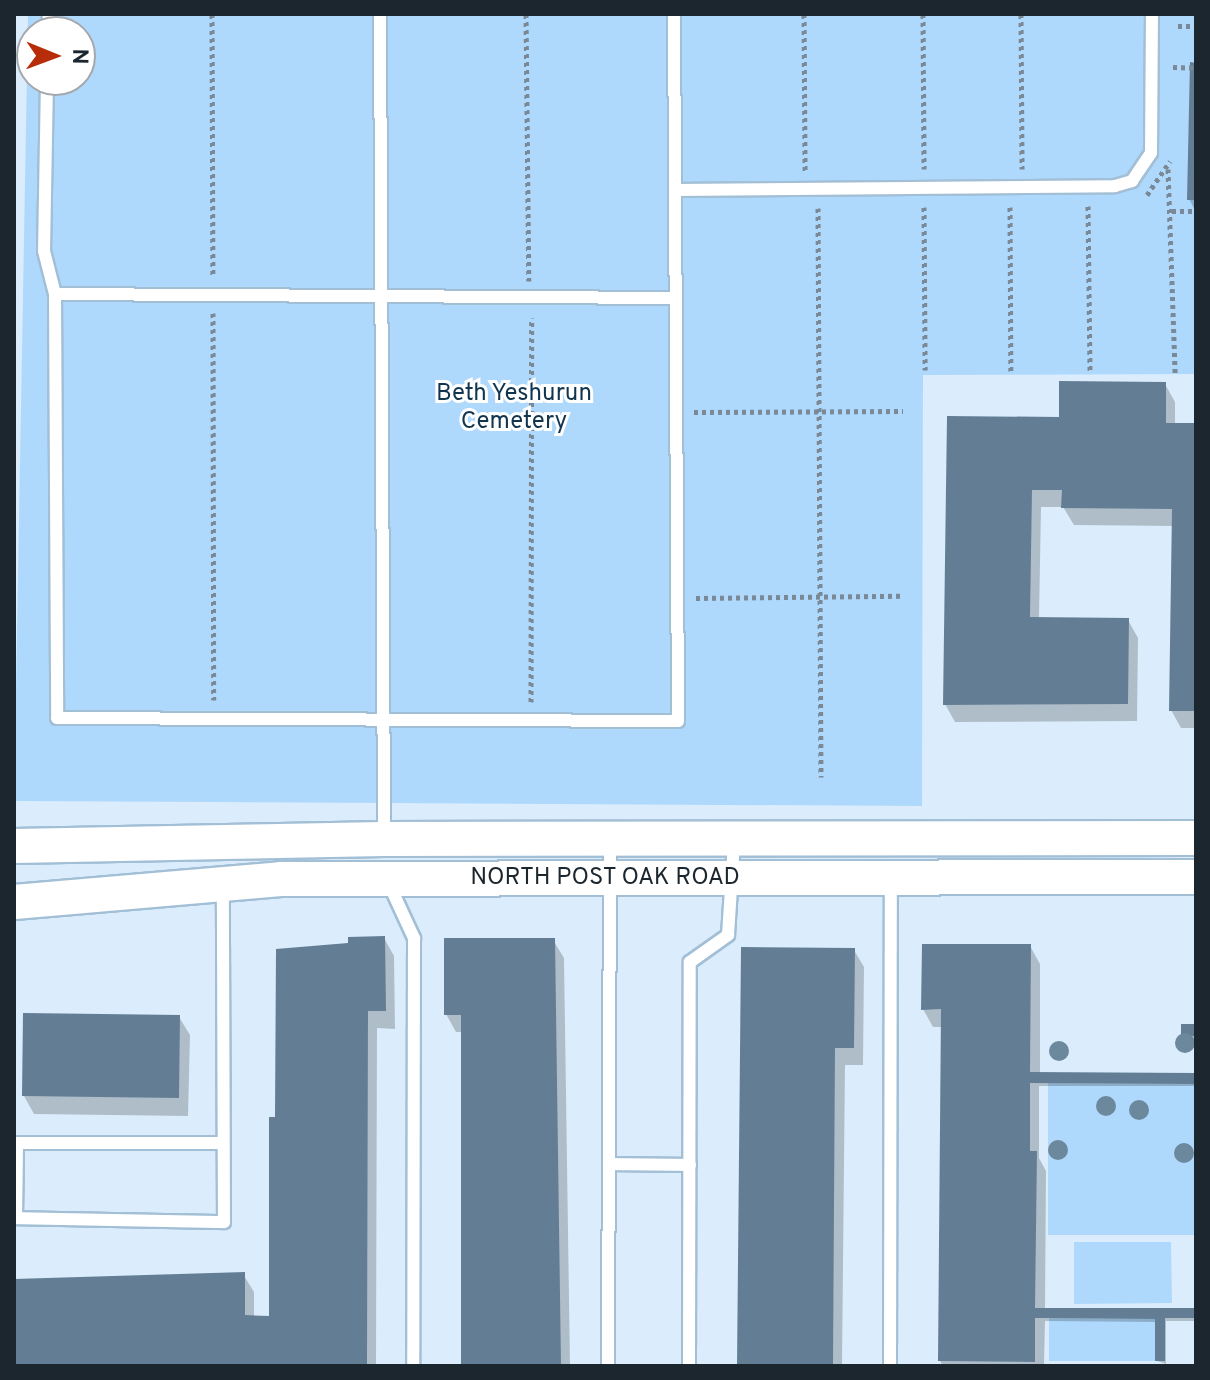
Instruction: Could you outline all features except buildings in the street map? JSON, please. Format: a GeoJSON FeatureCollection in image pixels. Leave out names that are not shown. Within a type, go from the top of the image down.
{"type":"FeatureCollection","features":[{"type":"Feature","properties":{"kind":"main road","name":"NORTH POST OAK ROAD"},"geometry":{"type":"LineString","coordinates":[[14,846],[384,839],[1196,838]]}},
{"type":"Feature","properties":{"kind":"main road","name":"NORTH POST OAK ROAD"},"geometry":{"type":"LineString","coordinates":[[14,902],[223,883],[385,878],[891,881],[1196,877]]}},
{"type":"Feature","properties":{"kind":"lane"},"geometry":{"type":"LineString","coordinates":[[380,14],[384,839]]}},
{"type":"Feature","properties":{"kind":"lane"},"geometry":{"type":"LineString","coordinates":[[47,96],[44,251],[55,294],[57,718],[678,721],[674,14]]}},
{"type":"Feature","properties":{"kind":"lane"},"geometry":{"type":"LineString","coordinates":[[675,190],[1115,186],[1132,181],[1151,153],[1152,14]]}},
{"type":"Feature","properties":{"kind":"lane"},"geometry":{"type":"LineString","coordinates":[[55,294],[676,298]]}},
{"type":"Feature","properties":{"kind":"lane"},"geometry":{"type":"LineString","coordinates":[[689,1366],[690,962],[728,935],[734,839]]}},
{"type":"Feature","properties":{"kind":"lane"},"geometry":{"type":"LineString","coordinates":[[608,1366],[610,840]]}},
{"type":"Feature","properties":{"kind":"lane"},"geometry":{"type":"LineString","coordinates":[[385,878],[414,938],[413,1366]]}},
{"type":"Feature","properties":{"kind":"lane"},"geometry":{"type":"LineString","coordinates":[[890,1366],[891,881]]}},
{"type":"Feature","properties":{"kind":"lane"},"geometry":{"type":"LineString","coordinates":[[222,1143],[17,1143],[15,1218],[224,1222],[223,883]]}},
{"type":"Feature","properties":{"kind":"lane"},"geometry":{"type":"LineString","coordinates":[[609,1164],[690,1165]]}},
{"type":"Feature","properties":{"kind":"path"},"geometry":{"type":"LineString","coordinates":[[212,14],[213,280]]}},
{"type":"Feature","properties":{"kind":"path"},"geometry":{"type":"LineString","coordinates":[[526,14],[529,282]]}},
{"type":"Feature","properties":{"kind":"path"},"geometry":{"type":"LineString","coordinates":[[804,14],[805,173]]}},
{"type":"Feature","properties":{"kind":"path"},"geometry":{"type":"LineString","coordinates":[[923,14],[924,172]]}},
{"type":"Feature","properties":{"kind":"path"},"geometry":{"type":"LineString","coordinates":[[1021,14],[1022,171]]}},
{"type":"Feature","properties":{"kind":"path"},"geometry":{"type":"LineString","coordinates":[[1178,26],[1196,26]]}},
{"type":"Feature","properties":{"kind":"path"},"geometry":{"type":"LineString","coordinates":[[1173,67],[1196,68]]}},
{"type":"Feature","properties":{"kind":"path"},"geometry":{"type":"LineString","coordinates":[[1168,169],[1172,211],[1175,374]]}},
{"type":"Feature","properties":{"kind":"path"},"geometry":{"type":"LineString","coordinates":[[1088,206],[1090,371]]}},
{"type":"Feature","properties":{"kind":"path"},"geometry":{"type":"LineString","coordinates":[[924,207],[925,370]]}},
{"type":"Feature","properties":{"kind":"path"},"geometry":{"type":"LineString","coordinates":[[1010,207],[1011,371]]}},
{"type":"Feature","properties":{"kind":"path"},"geometry":{"type":"LineString","coordinates":[[818,208],[821,777]]}},
{"type":"Feature","properties":{"kind":"path"},"geometry":{"type":"LineString","coordinates":[[1172,211],[1196,211]]}},
{"type":"Feature","properties":{"kind":"path"},"geometry":{"type":"LineString","coordinates":[[213,313],[214,705]]}},
{"type":"Feature","properties":{"kind":"path"},"geometry":{"type":"LineString","coordinates":[[531,702],[532,318]]}},
{"type":"Feature","properties":{"kind":"path"},"geometry":{"type":"LineString","coordinates":[[694,412],[903,411]]}},
{"type":"Feature","properties":{"kind":"path"},"geometry":{"type":"LineString","coordinates":[[694,598],[903,596]]}},
{"type":"Feature","properties":{"kind":"green space","name":"Beth Yeshurun Cemetery"},"geometry":{"type":"Polygon","coordinates":[[[28,14],[1196,14],[1196,374],[923,375],[922,806],[14,801],[27,96],[96,96],[96,16],[28,14]]]}},
{"type":"Feature","properties":{"kind":"green space"},"geometry":{"type":"Polygon","coordinates":[[[1048,1083],[1196,1084],[1196,1235],[1048,1235],[1048,1083]]]}},
{"type":"Feature","properties":{"kind":"green space"},"geometry":{"type":"Polygon","coordinates":[[[1074,1242],[1171,1242],[1172,1303],[1074,1304],[1074,1242]]]}},
{"type":"Feature","properties":{"kind":"green space"},"geometry":{"type":"Polygon","coordinates":[[[1049,1318],[1155,1319],[1155,1361],[1049,1361],[1049,1318]]]}}]}
